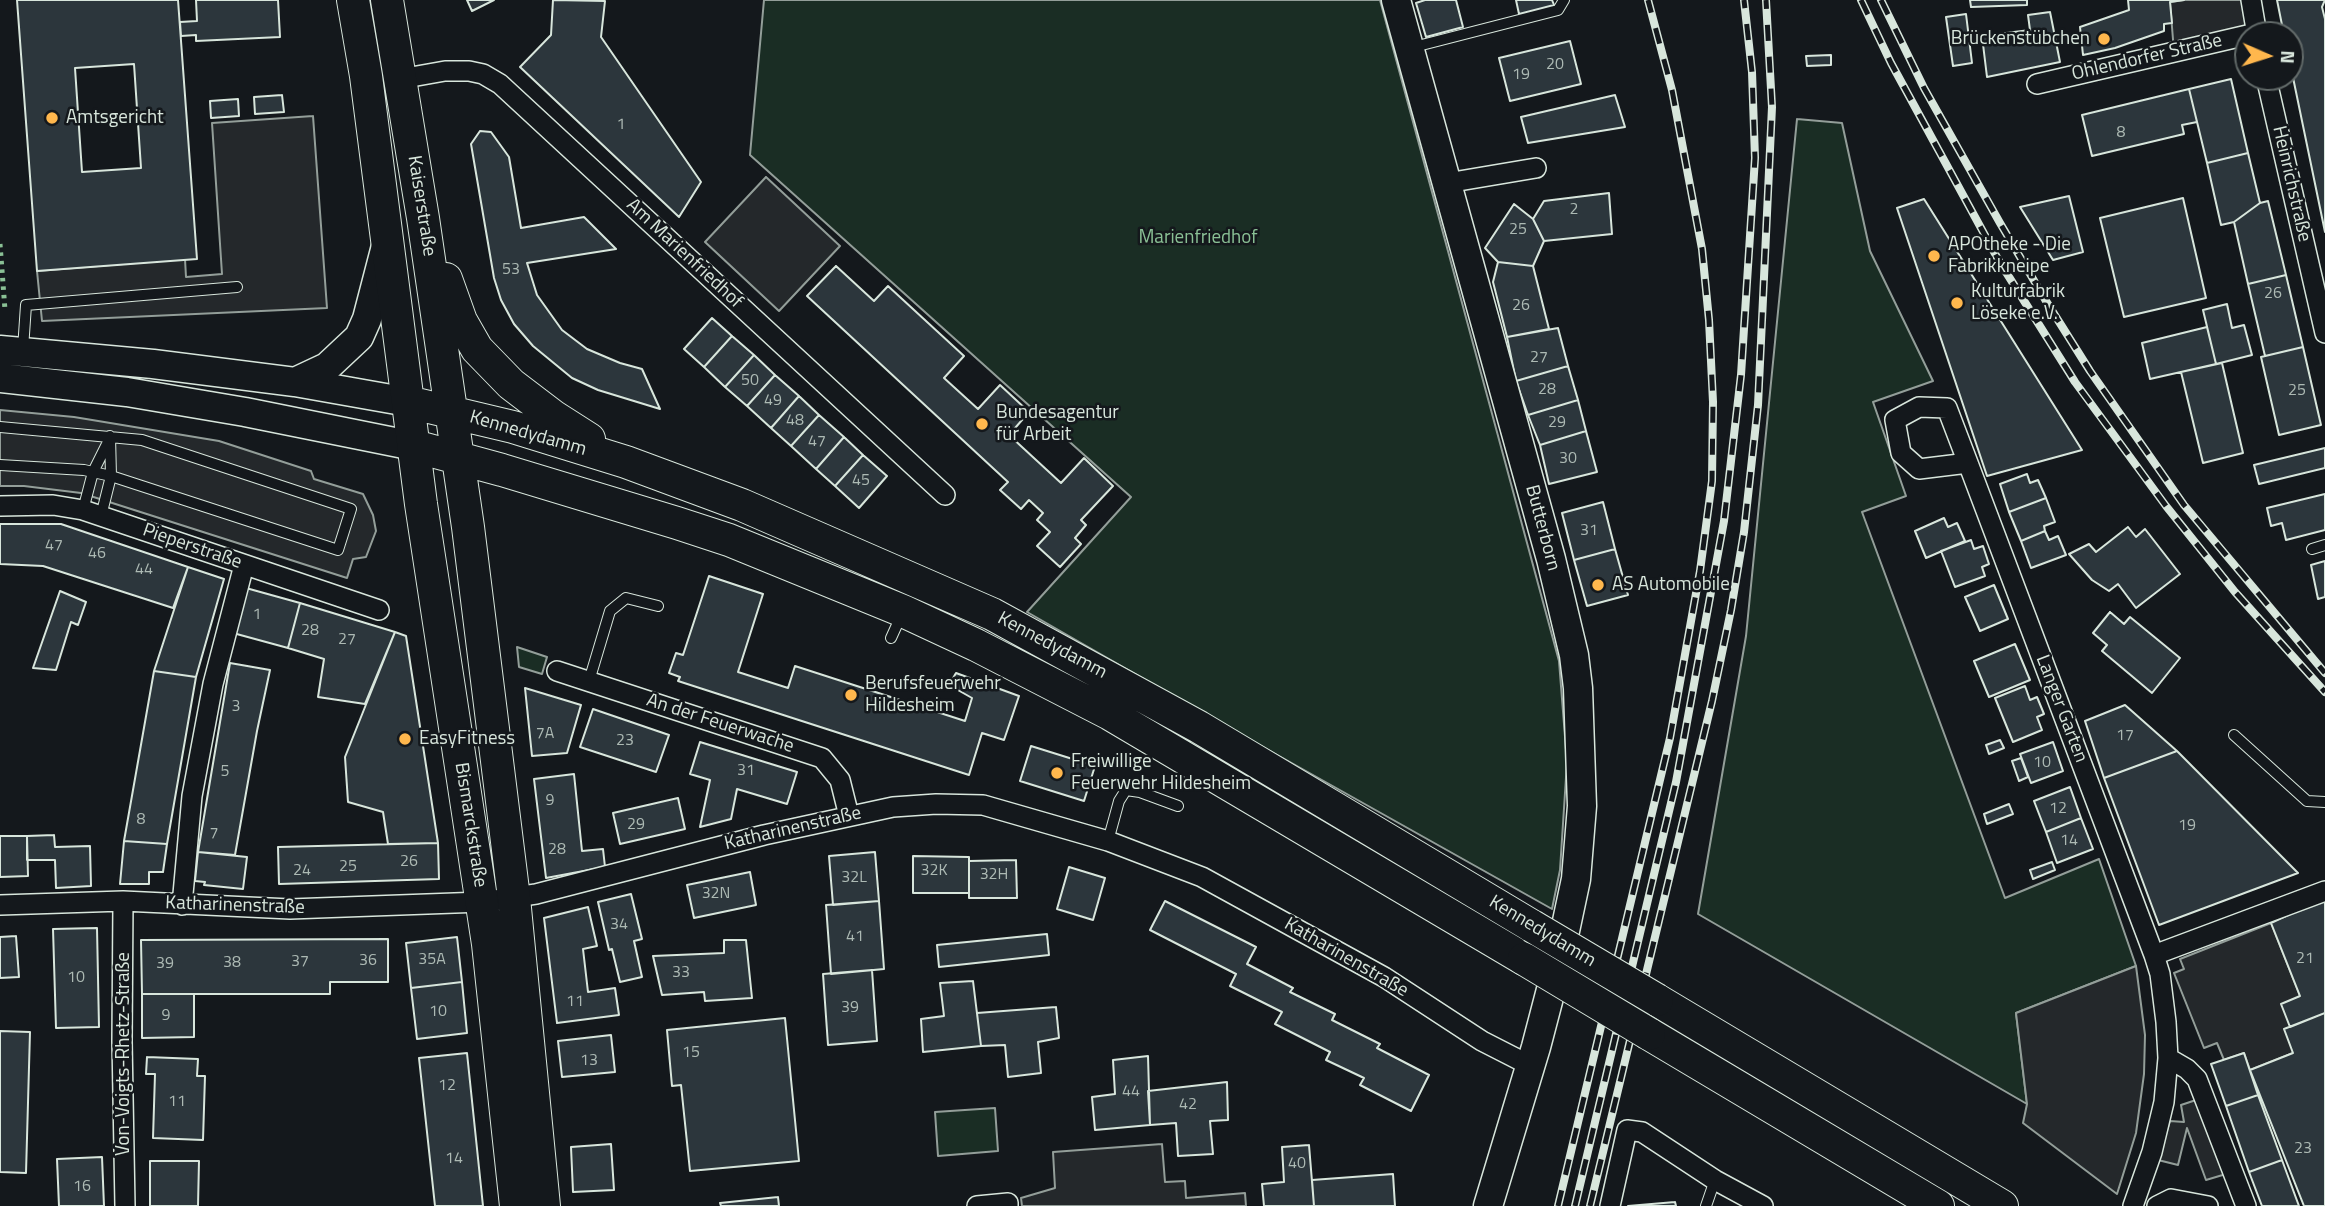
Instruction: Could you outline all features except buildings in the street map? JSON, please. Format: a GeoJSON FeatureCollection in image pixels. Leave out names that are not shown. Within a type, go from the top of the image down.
{"type":"FeatureCollection","features":[{"type":"Feature","properties":{"kind":"main road","name":"Kaiserstraße"},"geometry":{"type":"LineString","coordinates":[[353,0],[366,76],[414,446]]}},
{"type":"Feature","properties":{"kind":"main road","name":"Kaiserstraße"},"geometry":{"type":"LineString","coordinates":[[387,0],[424,218],[458,458]]}},
{"type":"Feature","properties":{"kind":"main road"},"geometry":{"type":"LineString","coordinates":[[424,218],[461,321],[477,349],[511,384],[553,416],[626,462]]}},
{"type":"Feature","properties":{"kind":"main road","name":"Kennedydamm"},"geometry":{"type":"LineString","coordinates":[[408,401],[513,428],[626,462],[742,505],[976,645],[1110,714],[1938,1206]]}},
{"type":"Feature","properties":{"kind":"main road","name":"Kennedydamm"},"geometry":{"type":"LineString","coordinates":[[414,446],[729,540],[906,604],[992,614],[1176,714],[2002,1206]]}},
{"type":"Feature","properties":{"kind":"main road","name":"Bismarckstraße"},"geometry":{"type":"LineString","coordinates":[[414,446],[482,902],[516,1206]]}},
{"type":"Feature","properties":{"kind":"main road","name":"Bismarckstraße"},"geometry":{"type":"LineString","coordinates":[[458,458],[514,898],[544,1206]]}},
{"type":"Feature","properties":{"kind":"street","name":"Butterborn"},"geometry":{"type":"LineString","coordinates":[[1396,0],[1551,559],[1574,655],[1578,688],[1582,806],[1576,879],[1559,959],[1531,1066],[1488,1206]]}},
{"type":"Feature","properties":{"kind":"street"},"geometry":{"type":"LineString","coordinates":[[2251,0],[2254,21]]}},
{"type":"Feature","properties":{"kind":"street","name":"Ohlendorfer Straße"},"geometry":{"type":"LineString","coordinates":[[2037,84],[2234,39]]}},
{"type":"Feature","properties":{"kind":"street","name":"Am Marienfriedhof"},"geometry":{"type":"LineString","coordinates":[[400,79],[445,71],[469,71],[483,74],[500,84],[945,495]]}},
{"type":"Feature","properties":{"kind":"street","name":"Heinrichstraße"},"geometry":{"type":"LineString","coordinates":[[2269,91],[2325,333]]}},
{"type":"Feature","properties":{"kind":"street"},"geometry":{"type":"LineString","coordinates":[[1447,183],[1536,168]]}},
{"type":"Feature","properties":{"kind":"street"},"geometry":{"type":"LineString","coordinates":[[295,382],[327,367],[359,337],[367,319],[387,240]]}},
{"type":"Feature","properties":{"kind":"street","name":"Kennedydamm"},"geometry":{"type":"LineString","coordinates":[[12,351],[153,364],[295,382],[408,401]]}},
{"type":"Feature","properties":{"kind":"street","name":"Kennedydamm"},"geometry":{"type":"LineString","coordinates":[[0,378],[127,392],[245,412],[414,446]]}},
{"type":"Feature","properties":{"kind":"street","name":"Langer Garten"},"geometry":{"type":"LineString","coordinates":[[1968,463],[2154,955],[2163,991],[2168,1058],[2161,1114],[2152,1152],[2133,1206]]}},
{"type":"Feature","properties":{"kind":"street","name":"Pieperstraße"},"geometry":{"type":"LineString","coordinates":[[0,506],[53,505],[92,513],[379,610]]}},
{"type":"Feature","properties":{"kind":"street"},"geometry":{"type":"LineString","coordinates":[[182,905],[192,796],[213,684],[244,565]]}},
{"type":"Feature","properties":{"kind":"street","name":"An der Feuerwache"},"geometry":{"type":"LineString","coordinates":[[557,671],[822,758],[839,780],[849,816]]}},
{"type":"Feature","properties":{"kind":"street","name":"Katharinenstraße"},"geometry":{"type":"LineString","coordinates":[[0,905],[123,901],[290,909],[482,902],[514,898],[893,807],[983,805],[1108,841],[1202,877],[1384,977],[1482,1041],[1531,1066]]}},
{"type":"Feature","properties":{"kind":"street"},"geometry":{"type":"LineString","coordinates":[[2154,955],[2325,891]]}},
{"type":"Feature","properties":{"kind":"street","name":"Von-Voigts-Rhetz-Straße"},"geometry":{"type":"LineString","coordinates":[[123,901],[125,1206]]}},
{"type":"Feature","properties":{"kind":"street"},"geometry":{"type":"LineString","coordinates":[[2168,1058],[2187,1069],[2197,1079],[2246,1206]]}},
{"type":"Feature","properties":{"kind":"street"},"geometry":{"type":"LineString","coordinates":[[1610,1206],[1627,1130],[1642,1132],[1715,1180],[1763,1206]]}},
{"type":"Feature","properties":{"kind":"street"},"geometry":{"type":"LineString","coordinates":[[2157,1206],[2171,1199],[2208,1206]]}},
{"type":"Feature","properties":{"kind":"street"},"geometry":{"type":"LineString","coordinates":[[977,1206],[1008,1203],[1008,1206]]}},
{"type":"Feature","properties":{"kind":"lane"},"geometry":{"type":"LineString","coordinates":[[1410,48],[1558,10],[1564,0]]}},
{"type":"Feature","properties":{"kind":"lane"},"geometry":{"type":"LineString","coordinates":[[12,351],[26,305],[237,287]]}},
{"type":"Feature","properties":{"kind":"lane"},"geometry":{"type":"LineString","coordinates":[[0,427],[142,440],[351,509],[338,550],[111,476],[93,472],[0,465]]}},
{"type":"Feature","properties":{"kind":"lane"},"geometry":{"type":"LineString","coordinates":[[92,513],[93,472],[110,436]]}},
{"type":"Feature","properties":{"kind":"lane"},"geometry":{"type":"LineString","coordinates":[[92,513],[111,476],[110,436]]}},
{"type":"Feature","properties":{"kind":"lane"},"geometry":{"type":"LineString","coordinates":[[2312,549],[2325,545]]}},
{"type":"Feature","properties":{"kind":"lane"},"geometry":{"type":"LineString","coordinates":[[589,681],[610,611],[626,598],[658,606]]}},
{"type":"Feature","properties":{"kind":"lane"},"geometry":{"type":"LineString","coordinates":[[2234,735],[2307,801],[2325,803]]}},
{"type":"Feature","properties":{"kind":"lane"},"geometry":{"type":"LineString","coordinates":[[1108,841],[1119,801],[1126,790],[1140,792],[1178,806]]}},
{"type":"Feature","properties":{"kind":"lane"},"geometry":{"type":"LineString","coordinates":[[1706,1206],[1715,1180]]}},
{"type":"Feature","properties":{"kind":"green space","name":"Marienfriedhof"},"geometry":{"type":"Polygon","coordinates":[[[764,0],[1380,0],[1559,661],[1567,762],[1560,870],[1552,909],[1027,612],[1131,497],[750,155],[764,0]]]}},
{"type":"Feature","properties":{"kind":"green space"},"geometry":{"type":"Polygon","coordinates":[[[1797,119],[1842,123],[1870,251],[1933,381],[1873,402],[1906,496],[1862,512],[2005,898],[2099,859],[2136,966],[2016,1013],[2027,1104],[1698,914],[1746,636],[1797,119]]]}},
{"type":"Feature","properties":{"kind":"green space"},"geometry":{"type":"Polygon","coordinates":[[[517,647],[547,657],[542,674],[519,667],[517,647]]]}},
{"type":"Feature","properties":{"kind":"green space"},"geometry":{"type":"Polygon","coordinates":[[[995,1108],[998,1151],[938,1156],[935,1112],[995,1108]]]}},
{"type":"Feature","properties":{"kind":"shaded area"},"geometry":{"type":"Polygon","coordinates":[[[2251,0],[2254,21],[2234,21],[2234,38],[2174,52],[2170,2],[2251,0]]]}},
{"type":"Feature","properties":{"kind":"shaded area"},"geometry":{"type":"Polygon","coordinates":[[[313,116],[327,308],[42,321],[37,271],[185,259],[186,277],[222,274],[212,123],[313,116]]]}},
{"type":"Feature","properties":{"kind":"shaded area"},"geometry":{"type":"Polygon","coordinates":[[[766,177],[840,246],[779,311],[705,242],[766,177]]]}},
{"type":"Feature","properties":{"kind":"shaded area"},"geometry":{"type":"Polygon","coordinates":[[[0,410],[74,417],[219,441],[311,471],[314,479],[363,494],[373,515],[376,531],[366,557],[353,559],[347,578],[81,493],[0,486],[0,410]]]}},
{"type":"Feature","properties":{"kind":"shaded area"},"geometry":{"type":"Polygon","coordinates":[[[2271,923],[2300,996],[2290,1027],[2293,1053],[2250,1070],[2244,1053],[2224,1060],[2217,1043],[2204,1048],[2174,973],[2184,969],[2180,959],[2271,923]]]}},
{"type":"Feature","properties":{"kind":"shaded area"},"geometry":{"type":"Polygon","coordinates":[[[2136,966],[2145,1035],[2144,1074],[2136,1133],[2117,1194],[2023,1123],[2027,1104],[2016,1013],[2136,966]]]}},
{"type":"Feature","properties":{"kind":"shaded area"},"geometry":{"type":"Polygon","coordinates":[[[2199,1099],[2226,1174],[2206,1180],[2187,1128],[2178,1165],[2158,1160],[2170,1121],[2184,1122],[2181,1105],[2199,1099]]]}},
{"type":"Feature","properties":{"kind":"shaded area"},"geometry":{"type":"Polygon","coordinates":[[[1162,1144],[1165,1182],[1185,1181],[1186,1198],[1245,1193],[1246,1206],[1022,1206],[1021,1198],[1055,1188],[1053,1152],[1162,1144]]]}},
{"type":"Feature","properties":{"kind":"railway"},"geometry":{"type":"LineString","coordinates":[[1558,1206],[1670,738],[1700,571],[1712,481],[1713,402],[1702,249],[1672,90],[1648,0]]}},
{"type":"Feature","properties":{"kind":"railway"},"geometry":{"type":"LineString","coordinates":[[1575,1206],[1676,782],[1724,521],[1741,375],[1755,158],[1752,72],[1744,0]]}},
{"type":"Feature","properties":{"kind":"railway"},"geometry":{"type":"LineString","coordinates":[[1590,1206],[1712,701],[1744,532],[1758,405],[1772,107],[1766,0]]}},
{"type":"Feature","properties":{"kind":"railway"},"geometry":{"type":"LineString","coordinates":[[1861,0],[1891,63],[1999,261],[2075,382],[2166,506],[2235,592],[2325,692]]}},
{"type":"Feature","properties":{"kind":"railway"},"geometry":{"type":"LineString","coordinates":[[1881,0],[1924,88],[2000,223],[2090,371],[2184,505],[2325,673]]}},
{"type":"Feature","properties":{"kind":"hedge"},"geometry":{"type":"LineString","coordinates":[[0,244],[5,310]]}},
{"type":"Feature","properties":{"kind":"place","name":"Brückenstübchen"},"geometry":{"type":"Point","coordinates":[2104,39]}},
{"type":"Feature","properties":{"kind":"place","name":"Amtsgericht"},"geometry":{"type":"Point","coordinates":[52,118]}},
{"type":"Feature","properties":{"kind":"place","name":"APOtheke - Die Fabrikkneipe"},"geometry":{"type":"Point","coordinates":[1934,256]}},
{"type":"Feature","properties":{"kind":"place","name":"Kulturfabrik Löseke e.V."},"geometry":{"type":"Point","coordinates":[1957,303]}},
{"type":"Feature","properties":{"kind":"place","name":"Bundesagentur für Arbeit"},"geometry":{"type":"Point","coordinates":[982,424]}},
{"type":"Feature","properties":{"kind":"place","name":"AS Automobile"},"geometry":{"type":"Point","coordinates":[1598,585]}},
{"type":"Feature","properties":{"kind":"place","name":"Berufsfeuerwehr Hildesheim"},"geometry":{"type":"Point","coordinates":[851,695]}},
{"type":"Feature","properties":{"kind":"place","name":"EasyFitness"},"geometry":{"type":"Point","coordinates":[405,739]}},
{"type":"Feature","properties":{"kind":"place","name":"Freiwillige Feuerwehr Hildesheim"},"geometry":{"type":"Point","coordinates":[1057,773]}}]}
